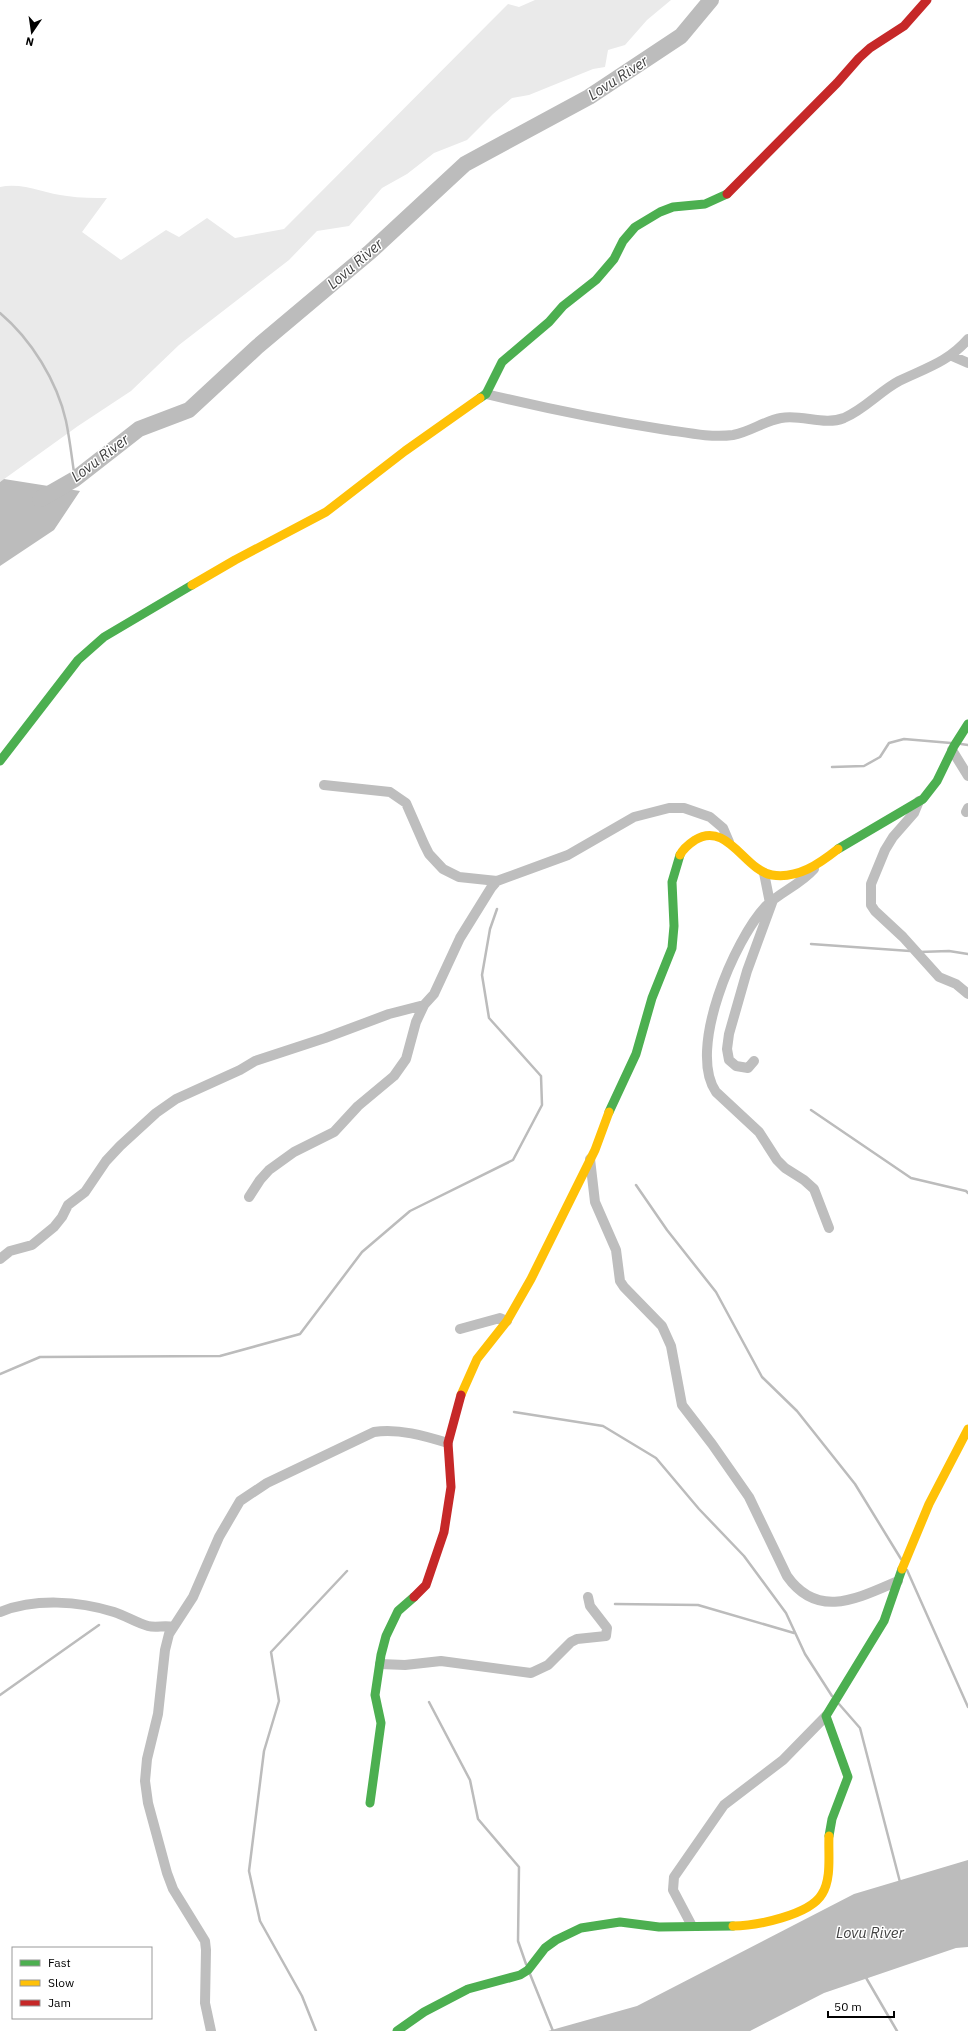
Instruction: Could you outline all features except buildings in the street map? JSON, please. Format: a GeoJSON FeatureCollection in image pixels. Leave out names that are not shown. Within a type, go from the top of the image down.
{"type":"FeatureCollection","features":[{"type":"Feature","properties":{"kind":"street"},"geometry":{"type":"LineString","coordinates":[[0,761],[78,660],[104,637],[235,560],[326,512],[406,451],[486,394],[502,362],[549,322],[563,306],[596,280],[614,260],[623,241],[635,227],[660,212],[673,208],[704,204],[730,192],[754,165],[837,83],[859,58],[870,48],[904,26],[927,0]]}},
{"type":"Feature","properties":{"kind":"street"},"geometry":{"type":"LineString","coordinates":[[486,394],[544,409],[642,426],[707,436],[734,435],[781,418],[795,417],[833,421],[844,418],[898,382],[952,356],[968,339]]}},
{"type":"Feature","properties":{"kind":"street"},"geometry":{"type":"LineString","coordinates":[[952,356],[968,363]]}},
{"type":"Feature","properties":{"kind":"street"},"geometry":{"type":"LineString","coordinates":[[829,1228],[814,1189],[804,1180],[785,1168],[777,1160],[759,1132],[716,1092],[708,1077],[707,1052],[716,1001],[737,948],[757,918],[772,901],[800,882],[815,867],[846,843],[920,800],[930,792],[952,750],[968,724]]}},
{"type":"Feature","properties":{"kind":"street"},"geometry":{"type":"LineString","coordinates":[[952,750],[968,776]]}},
{"type":"Feature","properties":{"kind":"street"},"geometry":{"type":"LineString","coordinates":[[324,786],[390,792],[406,803],[429,854],[443,869],[460,877],[497,881],[568,855],[634,817],[669,808],[684,808],[701,812],[710,817],[722,828],[728,842]]}},
{"type":"Feature","properties":{"kind":"street"},"geometry":{"type":"LineString","coordinates":[[920,800],[914,813],[893,837],[876,872],[871,884],[872,905],[874,911],[903,937],[939,977],[956,984],[968,994]]}},
{"type":"Feature","properties":{"kind":"street"},"geometry":{"type":"LineString","coordinates":[[370,1803],[381,1723],[374,1695],[380,1664],[390,1624],[398,1611],[426,1585],[444,1532],[451,1487],[448,1443],[463,1388],[471,1370],[484,1350],[493,1341],[507,1321],[532,1278],[590,1159],[613,1100],[636,1054],[652,998],[670,956],[674,934],[672,882],[676,864],[686,846],[700,837],[715,836],[728,842],[764,873],[782,876],[815,867]]}},
{"type":"Feature","properties":{"kind":"street"},"geometry":{"type":"LineString","coordinates":[[754,1061],[748,1068],[736,1066],[729,1060],[728,1045],[747,971],[772,901],[764,873]]}},
{"type":"Feature","properties":{"kind":"street"},"geometry":{"type":"LineString","coordinates":[[249,1197],[260,1180],[270,1170],[294,1152],[334,1132],[358,1106],[394,1076],[406,1059],[416,1022],[424,1005],[434,994],[460,938],[491,888],[497,881]]}},
{"type":"Feature","properties":{"kind":"street"},"geometry":{"type":"LineString","coordinates":[[0,1260],[10,1252],[32,1244],[54,1227],[62,1217],[68,1205],[85,1192],[113,1153],[156,1113],[171,1102],[208,1083],[240,1070],[255,1061],[325,1038],[389,1014],[424,1005]]}},
{"type":"Feature","properties":{"kind":"street"},"geometry":{"type":"LineString","coordinates":[[590,1159],[595,1202],[616,1250],[622,1285],[662,1326],[673,1352],[682,1405],[712,1444],[748,1497],[787,1576],[795,1587],[811,1598],[835,1602],[852,1600],[898,1581]]}},
{"type":"Feature","properties":{"kind":"street"},"geometry":{"type":"LineString","coordinates":[[460,1329],[500,1318],[507,1321]]}},
{"type":"Feature","properties":{"kind":"street"},"geometry":{"type":"LineString","coordinates":[[692,1926],[673,1890],[674,1877],[724,1805],[783,1760],[826,1716],[884,1621],[911,1544],[929,1504],[968,1429]]}},
{"type":"Feature","properties":{"kind":"street"},"geometry":{"type":"LineString","coordinates":[[211,2031],[205,2003],[206,1950],[204,1941],[173,1889],[164,1862],[146,1792],[147,1759],[158,1714],[166,1640],[193,1597],[219,1537],[240,1501],[258,1489],[374,1432],[385,1430],[401,1432],[448,1443]]}},
{"type":"Feature","properties":{"kind":"street"},"geometry":{"type":"LineString","coordinates":[[380,1664],[405,1665],[441,1661],[531,1673],[539,1670],[555,1659],[571,1642],[577,1639],[606,1636],[607,1628],[590,1606],[588,1597]]}},
{"type":"Feature","properties":{"kind":"street"},"geometry":{"type":"LineString","coordinates":[[0,1612],[21,1606],[52,1603],[81,1604],[117,1613],[149,1626],[173,1627]]}},
{"type":"Feature","properties":{"kind":"street"},"geometry":{"type":"LineString","coordinates":[[397,2031],[424,2012],[468,1989],[520,1975],[528,1970],[545,1948],[574,1930],[620,1922],[659,1927],[763,1925],[812,1904],[823,1894],[827,1879],[828,1837],[834,1812],[848,1777],[826,1716]]}},
{"type":"Feature","properties":{"kind":"shaded area"},"geometry":{"type":"Polygon","coordinates":[[[535,0],[671,0],[647,20],[625,45],[608,50],[605,67],[593,69],[529,95],[512,98],[493,114],[467,140],[434,153],[407,174],[382,188],[349,226],[317,231],[289,260],[179,345],[131,391],[78,426],[0,482],[0,187],[17,186],[72,197],[107,198],[82,232],[121,260],[166,230],[179,237],[207,218],[235,238],[284,229],[508,4],[519,7],[535,0]]]}},
{"type":"Feature","properties":{"kind":"water"},"geometry":{"type":"Polygon","coordinates":[[[4,479],[80,491],[54,530],[0,566],[0,482],[4,479]]]}},
{"type":"Feature","properties":{"kind":"water","name":"Lovu River"},"geometry":{"type":"Polygon","coordinates":[[[968,1860],[968,1947],[956,1948],[824,1993],[750,2031],[548,2031],[637,2006],[854,1894],[968,1860]]]}},
{"type":"Feature","properties":{"kind":"waterway","name":"Lovu River"},"geometry":{"type":"LineString","coordinates":[[40,499],[75,479],[139,429],[189,410],[257,347],[370,252],[465,164],[589,97],[681,36],[711,0]]}},
{"type":"Feature","properties":{"kind":"waterway"},"geometry":{"type":"LineString","coordinates":[[0,313],[22,335],[32,348],[56,391],[66,421],[75,479]]}},
{"type":"Feature","properties":{"kind":"waterway"},"geometry":{"type":"LineString","coordinates":[[832,767],[864,766],[880,757],[889,743],[904,739],[951,743]]}},
{"type":"Feature","properties":{"kind":"waterway"},"geometry":{"type":"LineString","coordinates":[[961,744],[968,745]]}},
{"type":"Feature","properties":{"kind":"waterway"},"geometry":{"type":"LineString","coordinates":[[0,1374],[40,1357],[220,1356],[300,1334],[362,1252],[410,1211],[513,1160],[542,1105],[541,1076],[489,1018],[482,975],[490,929],[497,909]]}},
{"type":"Feature","properties":{"kind":"waterway"},"geometry":{"type":"LineString","coordinates":[[811,944],[910,951]]}},
{"type":"Feature","properties":{"kind":"waterway"},"geometry":{"type":"LineString","coordinates":[[919,952],[949,951],[968,954]]}},
{"type":"Feature","properties":{"kind":"waterway"},"geometry":{"type":"LineString","coordinates":[[811,1110],[911,1178],[966,1191],[968,1193]]}},
{"type":"Feature","properties":{"kind":"waterway"},"geometry":{"type":"LineString","coordinates":[[636,1185],[667,1230],[716,1292],[762,1377],[797,1411],[855,1484],[901,1559]]}},
{"type":"Feature","properties":{"kind":"waterway"},"geometry":{"type":"LineString","coordinates":[[514,1412],[603,1426],[656,1458],[699,1509],[744,1556],[786,1613],[805,1654],[832,1696]]}},
{"type":"Feature","properties":{"kind":"waterway"},"geometry":{"type":"LineString","coordinates":[[907,1570],[968,1707]]}},
{"type":"Feature","properties":{"kind":"waterway"},"geometry":{"type":"LineString","coordinates":[[316,2031],[302,1996],[260,1921],[249,1871],[264,1751],[279,1701],[271,1652],[347,1571]]}},
{"type":"Feature","properties":{"kind":"waterway"},"geometry":{"type":"LineString","coordinates":[[615,1604],[698,1605],[794,1633]]}},
{"type":"Feature","properties":{"kind":"waterway"},"geometry":{"type":"LineString","coordinates":[[0,1695],[99,1625]]}},
{"type":"Feature","properties":{"kind":"waterway"},"geometry":{"type":"LineString","coordinates":[[429,1702],[470,1780],[478,1819],[519,1867],[518,1941],[526,1964]]}},
{"type":"Feature","properties":{"kind":"waterway"},"geometry":{"type":"LineString","coordinates":[[839,1704],[860,1728],[900,1882]]}},
{"type":"Feature","properties":{"kind":"waterway"},"geometry":{"type":"LineString","coordinates":[[530,1974],[553,2031]]}},
{"type":"Feature","properties":{"kind":"waterway"},"geometry":{"type":"LineString","coordinates":[[865,1976],[897,2031]]}},
{"type":"Feature","properties":{"kind":"traffic: fast"},"geometry":{"type":"LineString","coordinates":[[480,398],[486,394],[502,362],[549,322],[563,306],[596,280],[614,259],[623,241],[635,227],[660,212],[673,207],[705,204],[727,194]]}},
{"type":"Feature","properties":{"kind":"traffic: fast"},"geometry":{"type":"LineString","coordinates":[[0,761],[78,660],[104,637],[192,585]]}},
{"type":"Feature","properties":{"kind":"traffic: fast"},"geometry":{"type":"LineString","coordinates":[[838,849],[923,799],[937,781],[954,746],[968,724]]}},
{"type":"Feature","properties":{"kind":"traffic: fast"},"geometry":{"type":"LineString","coordinates":[[609,1112],[636,1054],[652,998],[672,948],[674,926],[672,882],[680,855]]}},
{"type":"Feature","properties":{"kind":"traffic: fast"},"geometry":{"type":"LineString","coordinates":[[829,1836],[832,1819],[848,1777],[826,1716],[884,1621],[902,1569]]}},
{"type":"Feature","properties":{"kind":"traffic: fast"},"geometry":{"type":"LineString","coordinates":[[370,1803],[381,1723],[375,1695],[381,1655],[386,1636],[398,1611],[414,1597]]}},
{"type":"Feature","properties":{"kind":"traffic: fast"},"geometry":{"type":"LineString","coordinates":[[397,2031],[424,2012],[468,1989],[520,1975],[528,1970],[545,1948],[556,1940],[581,1928],[620,1922],[659,1927],[733,1926]]}},
{"type":"Feature","properties":{"kind":"traffic: slow"},"geometry":{"type":"LineString","coordinates":[[192,585],[235,560],[326,512],[405,451],[480,398]]}},
{"type":"Feature","properties":{"kind":"traffic: slow"},"geometry":{"type":"LineString","coordinates":[[680,855],[686,847],[695,840],[706,836],[717,836],[735,848],[762,872],[782,876],[791,875],[808,869],[838,849]]}},
{"type":"Feature","properties":{"kind":"traffic: slow"},"geometry":{"type":"LineString","coordinates":[[461,1395],[477,1359],[507,1321],[531,1279],[595,1150],[609,1112]]}},
{"type":"Feature","properties":{"kind":"traffic: slow"},"geometry":{"type":"LineString","coordinates":[[902,1569],[929,1504],[968,1429]]}},
{"type":"Feature","properties":{"kind":"traffic: slow"},"geometry":{"type":"LineString","coordinates":[[733,1926],[755,1924],[782,1918],[806,1908],[816,1901],[822,1894],[827,1881],[829,1866],[829,1836]]}},
{"type":"Feature","properties":{"kind":"traffic: jam"},"geometry":{"type":"LineString","coordinates":[[727,194],[837,83],[859,58],[870,48],[904,26],[927,0]]}},
{"type":"Feature","properties":{"kind":"traffic: jam"},"geometry":{"type":"LineString","coordinates":[[414,1597],[426,1585],[444,1532],[451,1487],[448,1443],[461,1395]]}}]}
